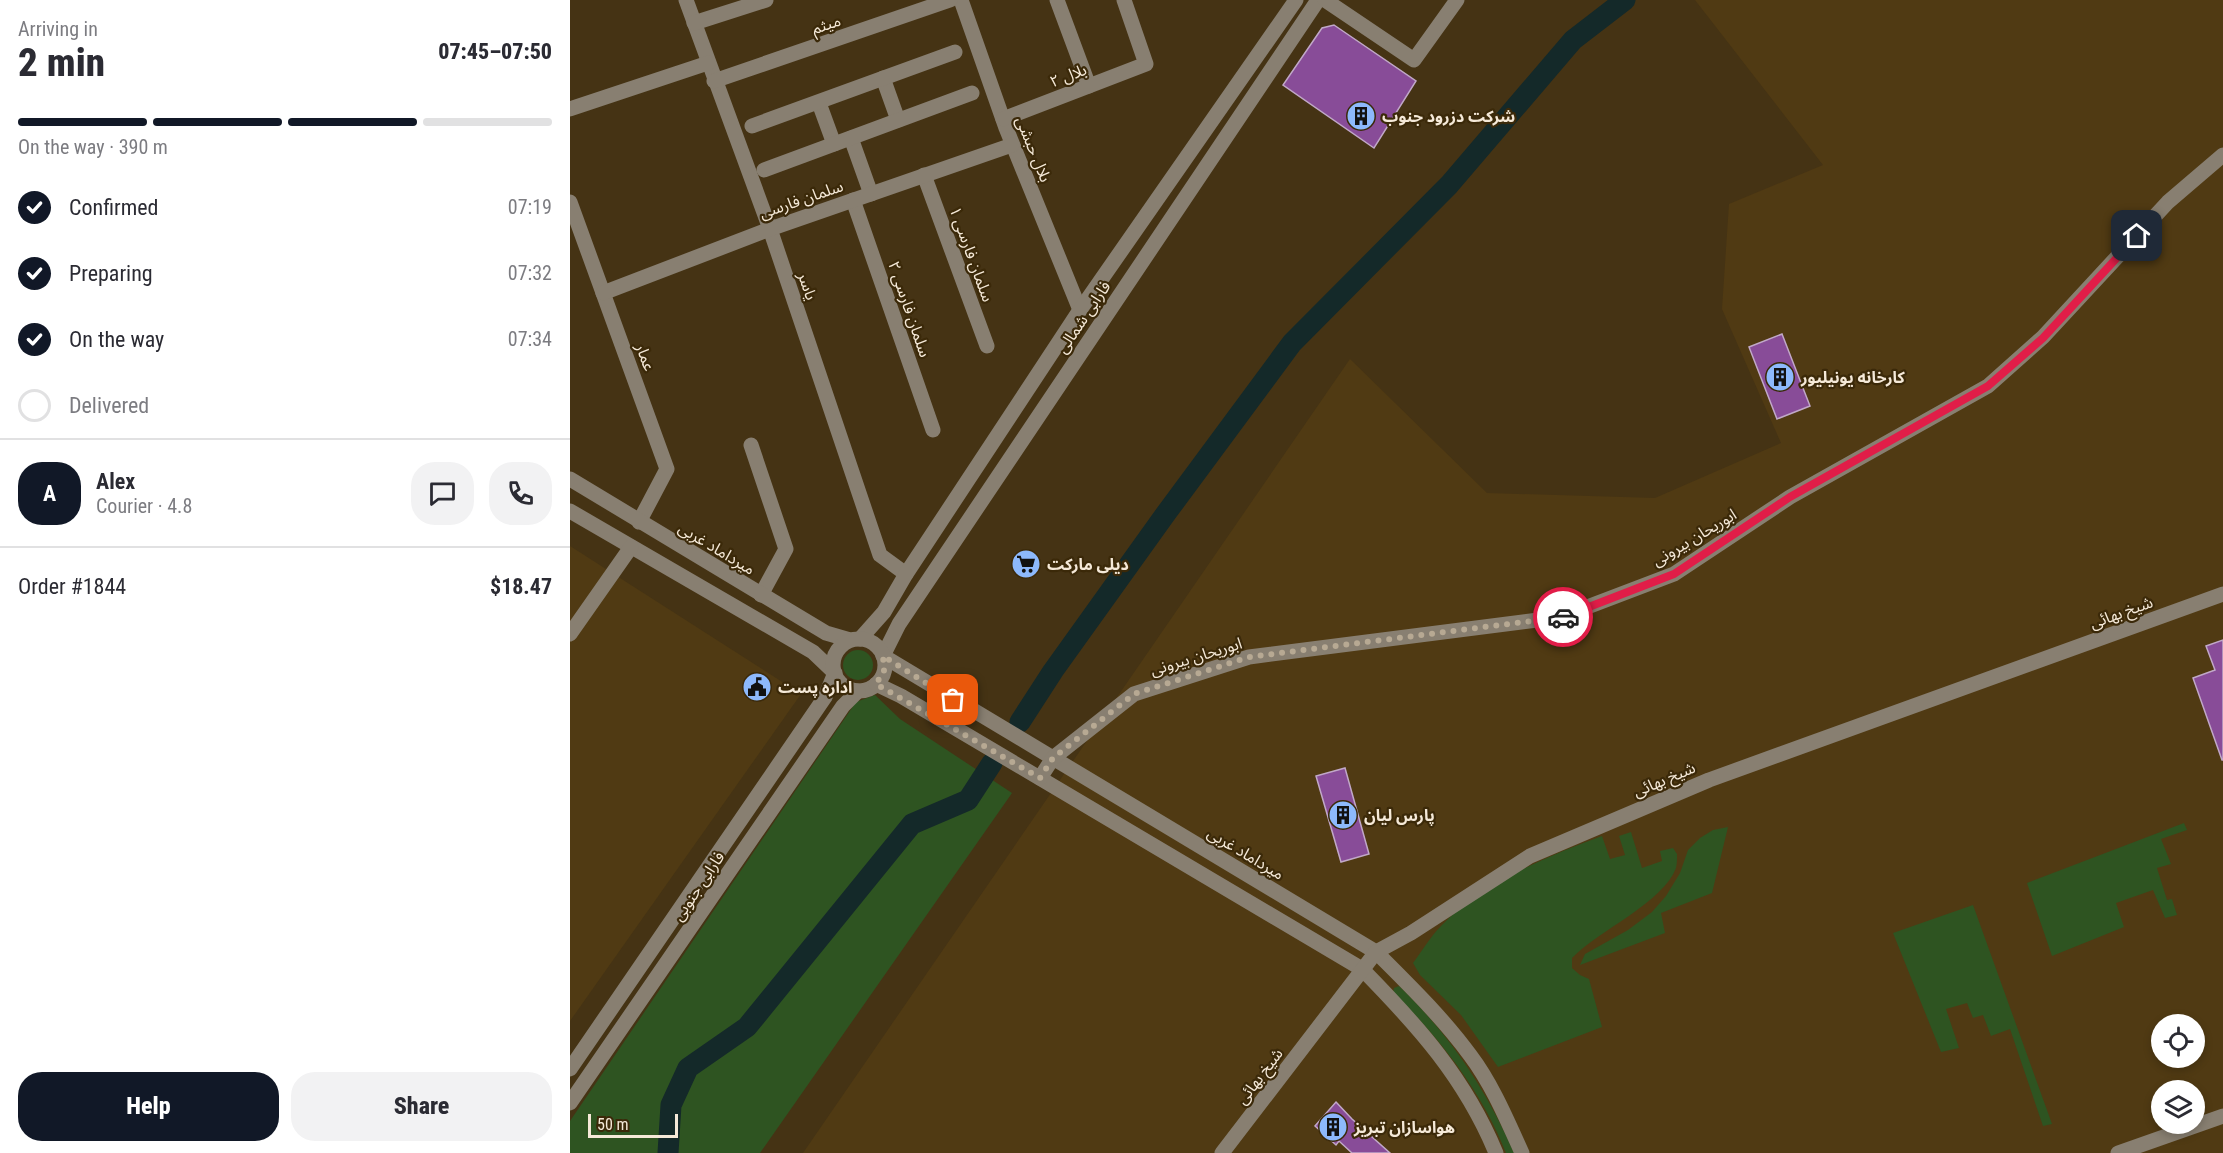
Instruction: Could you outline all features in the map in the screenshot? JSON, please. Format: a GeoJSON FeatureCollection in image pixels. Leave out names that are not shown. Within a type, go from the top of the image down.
{"type":"FeatureCollection","features":[{"type":"Feature","properties":{"kind":"street","name":"یاسر"},"geometry":{"type":"LineString","coordinates":[[686,0],[770,229],[880,555],[906,574]]}},
{"type":"Feature","properties":{"kind":"street"},"geometry":{"type":"LineString","coordinates":[[694,23],[766,0]]}},
{"type":"Feature","properties":{"kind":"street","name":"میثم"},"geometry":{"type":"LineString","coordinates":[[714,81],[950,0]]}},
{"type":"Feature","properties":{"kind":"street","name":"بلال حبشی"},"geometry":{"type":"LineString","coordinates":[[961,0],[1002,119],[1080,310]]}},
{"type":"Feature","properties":{"kind":"street"},"geometry":{"type":"LineString","coordinates":[[1057,0],[1089,86]]}},
{"type":"Feature","properties":{"kind":"street","name":"بلال ۲"},"geometry":{"type":"LineString","coordinates":[[1002,119],[1146,64],[1124,0]]}},
{"type":"Feature","properties":{"kind":"street","name":"فارابی شمالی"},"geometry":{"type":"LineString","coordinates":[[855,640],[884,612],[906,574],[1080,310],[1296,0]]}},
{"type":"Feature","properties":{"kind":"street","name":"فارابی شمالی"},"geometry":{"type":"LineString","coordinates":[[883,656],[898,624],[1318,0]]}},
{"type":"Feature","properties":{"kind":"street"},"geometry":{"type":"LineString","coordinates":[[1324,0],[1414,60],[1456,0]]}},
{"type":"Feature","properties":{"kind":"street"},"geometry":{"type":"LineString","coordinates":[[752,126],[955,52]]}},
{"type":"Feature","properties":{"kind":"street"},"geometry":{"type":"LineString","coordinates":[[570,109],[708,63]]}},
{"type":"Feature","properties":{"kind":"street"},"geometry":{"type":"LineString","coordinates":[[883,78],[898,120]]}},
{"type":"Feature","properties":{"kind":"street"},"geometry":{"type":"LineString","coordinates":[[764,170],[972,93]]}},
{"type":"Feature","properties":{"kind":"street"},"geometry":{"type":"LineString","coordinates":[[819,103],[834,144]]}},
{"type":"Feature","properties":{"kind":"street"},"geometry":{"type":"LineString","coordinates":[[851,138],[871,194]]}},
{"type":"Feature","properties":{"kind":"street","name":"سلمان فارسی"},"geometry":{"type":"LineString","coordinates":[[603,292],[770,229],[1012,145]]}},
{"type":"Feature","properties":{"kind":"street","name":"ابوریحان بیرونی"},"geometry":{"type":"LineString","coordinates":[[1040,778],[1053,758],[1134,694],[1249,657],[1561,617],[1674,574],[1790,497],[1988,386],[2043,338],[2168,202],[2223,155]]}},
{"type":"Feature","properties":{"kind":"street","name":"سلمان فارسی ۱"},"geometry":{"type":"LineString","coordinates":[[924,175],[987,346]]}},
{"type":"Feature","properties":{"kind":"street","name":"سلمان فارسی ۲"},"geometry":{"type":"LineString","coordinates":[[853,200],[933,430]]}},
{"type":"Feature","properties":{"kind":"street","name":"عمار"},"geometry":{"type":"LineString","coordinates":[[570,203],[667,469],[639,522]]}},
{"type":"Feature","properties":{"kind":"street"},"geometry":{"type":"LineString","coordinates":[[751,445],[786,549],[761,595]]}},
{"type":"Feature","properties":{"kind":"street","name":"میرداماد غربی"},"geometry":{"type":"LineString","coordinates":[[570,479],[826,633],[855,640]]}},
{"type":"Feature","properties":{"kind":"street"},"geometry":{"type":"LineString","coordinates":[[570,511],[813,652],[835,673],[844,686],[858,691],[876,684],[884,671],[883,656],[874,644],[855,640],[838,650],[833,665],[835,673]]}},
{"type":"Feature","properties":{"kind":"street"},"geometry":{"type":"LineString","coordinates":[[570,634],[631,547]]}},
{"type":"Feature","properties":{"kind":"street","name":"شیخ بهائی"},"geometry":{"type":"LineString","coordinates":[[1222,1153],[1376,952],[1411,933],[1530,856],[1677,793],[2223,594]]}},
{"type":"Feature","properties":{"kind":"street","name":"میرداماد غربی"},"geometry":{"type":"LineString","coordinates":[[883,656],[1376,952],[1429,1005],[1471,1056],[1502,1108],[1522,1153]]}},
{"type":"Feature","properties":{"kind":"street","name":"فارابی جنوبی"},"geometry":{"type":"LineString","coordinates":[[570,1069],[825,698],[835,673]]}},
{"type":"Feature","properties":{"kind":"street"},"geometry":{"type":"LineString","coordinates":[[876,684],[1040,778],[1362,969],[1412,1020],[1453,1071],[1482,1120],[1496,1153]]}},
{"type":"Feature","properties":{"kind":"street","name":"فارابی جنوبی"},"geometry":{"type":"LineString","coordinates":[[570,1103],[843,706],[858,691]]}},
{"type":"Feature","properties":{"kind":"street"},"geometry":{"type":"LineString","coordinates":[[2118,1153],[2223,1116]]}},
{"type":"Feature","properties":{"kind":"shaded area"},"geometry":{"type":"Polygon","coordinates":[[[1695,0],[2223,0],[2223,1153],[803,1153],[1350,359],[1487,493],[1655,498],[1781,443],[1722,309],[1729,204],[1823,165],[1695,0]]]}},
{"type":"Feature","properties":{"kind":"shaded area"},"geometry":{"type":"Polygon","coordinates":[[[570,546],[801,694],[570,1021],[570,546]]]}},
{"type":"Feature","properties":{"kind":"green space"},"geometry":{"type":"Polygon","coordinates":[[[858,650],[869,654],[873,665],[869,676],[858,680],[847,676],[843,665],[847,654],[858,650]]]}},
{"type":"Feature","properties":{"kind":"green space"},"geometry":{"type":"Polygon","coordinates":[[[875,695],[900,719],[1012,793],[760,1153],[570,1153],[570,1121],[856,702],[875,695]]]}},
{"type":"Feature","properties":{"kind":"green space"},"geometry":{"type":"Polygon","coordinates":[[[2184,823],[2187,830],[2161,839],[2171,864],[2157,868],[2167,900],[2172,899],[2177,915],[2165,918],[2153,890],[2116,903],[2124,927],[2052,956],[2027,883],[2184,823]]]}},
{"type":"Feature","properties":{"kind":"green space"},"geometry":{"type":"Polygon","coordinates":[[[1728,827],[1712,893],[1661,913],[1665,933],[1580,965],[1585,954],[1628,930],[1652,912],[1666,896],[1680,873],[1688,850],[1700,838],[1713,830],[1728,827]]]}},
{"type":"Feature","properties":{"kind":"green space"},"geometry":{"type":"Polygon","coordinates":[[[1631,832],[1642,868],[1662,861],[1660,851],[1673,848],[1677,854],[1676,866],[1669,881],[1658,893],[1572,958],[1572,968],[1589,979],[1602,1027],[1498,1067],[1461,1015],[1420,975],[1413,963],[1441,926],[1476,896],[1516,872],[1602,836],[1610,859],[1625,855],[1619,836],[1631,832]]]}},
{"type":"Feature","properties":{"kind":"green space"},"geometry":{"type":"Polygon","coordinates":[[[1973,905],[2052,1124],[2043,1126],[2010,1029],[1991,1036],[1983,1015],[1973,1018],[1967,1003],[1946,1009],[1959,1048],[1941,1052],[1893,933],[1973,905]]]}},
{"type":"Feature","properties":{"kind":"green space"},"geometry":{"type":"Polygon","coordinates":[[[1399,986],[1435,1024],[1465,1064],[1479,1085],[1514,1153],[1506,1153],[1485,1108],[1443,1047],[1393,992],[1394,988],[1399,986]]]}},
{"type":"Feature","properties":{"kind":"building","name":"شرکت دزرود جنوب"},"geometry":{"type":"Polygon","coordinates":[[[1334,25],[1416,81],[1374,148],[1283,85],[1322,28],[1334,25]]]}},
{"type":"Feature","properties":{"kind":"building","name":"کارخانه یونیلیور"},"geometry":{"type":"Polygon","coordinates":[[[1782,334],[1810,406],[1777,419],[1749,347],[1782,334]]]}},
{"type":"Feature","properties":{"kind":"building"},"geometry":{"type":"Polygon","coordinates":[[[2223,640],[2222,760],[2193,678],[2215,670],[2206,646],[2223,640]]]}},
{"type":"Feature","properties":{"kind":"building","name":"پارس لیان"},"geometry":{"type":"Polygon","coordinates":[[[1345,768],[1369,854],[1341,862],[1316,776],[1345,768]]]}},
{"type":"Feature","properties":{"kind":"building","name":"هواسازان تبریز"},"geometry":{"type":"Polygon","coordinates":[[[1336,1102],[1390,1153],[1352,1153],[1339,1141],[1336,1145],[1315,1126],[1336,1102]]]}},
{"type":"Feature","properties":{"kind":"waterway"},"geometry":{"type":"LineString","coordinates":[[1020,722],[1053,671],[1167,512],[1292,343],[1449,185],[1573,40],[1625,0]]}},
{"type":"Feature","properties":{"kind":"waterway"},"geometry":{"type":"LineString","coordinates":[[668,1153],[671,1105],[688,1068],[747,1027],[912,824],[968,800],[992,763]]}},
{"type":"Feature","properties":{"kind":"way so far"},"geometry":{"type":"LineString","coordinates":[[953,700],[883,656],[884,671],[876,684],[1040,778],[1053,758],[1134,694],[1249,657],[1563,617]]}},
{"type":"Feature","properties":{"kind":"place","name":"شرکت دزرود جنوب"},"geometry":{"type":"Point","coordinates":[1361,116]}},
{"type":"Feature","properties":{"kind":"place","name":"کارخانه یونیلیور"},"geometry":{"type":"Point","coordinates":[1780,377]}},
{"type":"Feature","properties":{"kind":"place","name":"دیلی مارکت"},"geometry":{"type":"Point","coordinates":[1026,564]}},
{"type":"Feature","properties":{"kind":"place","name":"اداره پست"},"geometry":{"type":"Point","coordinates":[757,687]}},
{"type":"Feature","properties":{"kind":"place","name":"پارس لیان"},"geometry":{"type":"Point","coordinates":[1343,815]}},
{"type":"Feature","properties":{"kind":"place","name":"هواسازان تبریز"},"geometry":{"type":"Point","coordinates":[1333,1127]}},
{"type":"Feature","properties":{"kind":"route"},"geometry":{"type":"LineString","coordinates":[[1563,617],[1674,574],[1790,497],[1988,386],[2043,338],[2137,236]]}}]}
